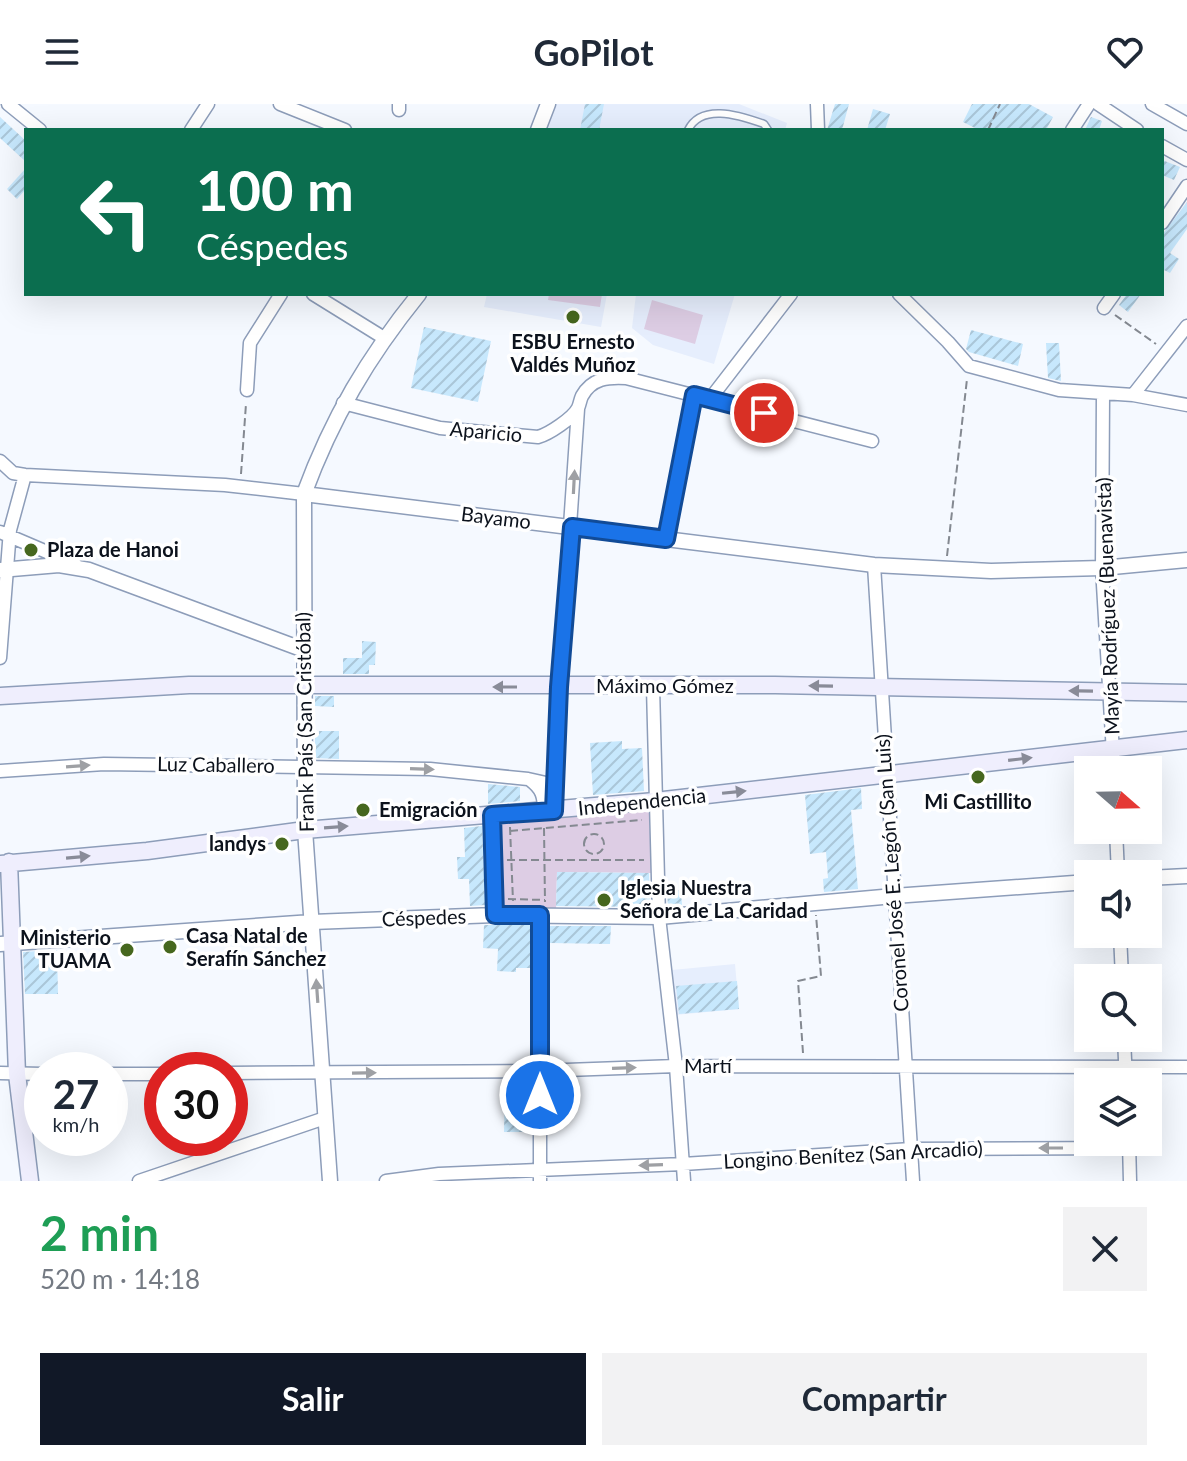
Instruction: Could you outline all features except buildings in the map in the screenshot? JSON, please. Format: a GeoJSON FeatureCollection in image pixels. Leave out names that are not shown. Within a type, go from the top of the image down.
{"type":"FeatureCollection","features":[{"type":"Feature","properties":{"kind":"main road","name":"Máximo Gómez"},"geometry":{"type":"LineString","coordinates":[[0,696],[189,685],[880,687],[1187,693]]}},
{"type":"Feature","properties":{"kind":"main road","name":"Independencia"},"geometry":{"type":"LineString","coordinates":[[5,863],[147,851],[305,830],[492,815],[548,817],[655,810],[886,775],[1187,740]]}},
{"type":"Feature","properties":{"kind":"main road"},"geometry":{"type":"LineString","coordinates":[[5,863],[8,1074],[30,1181]]}},
{"type":"Feature","properties":{"kind":"street"},"geometry":{"type":"LineString","coordinates":[[8,104],[38,128]]}},
{"type":"Feature","properties":{"kind":"street"},"geometry":{"type":"LineString","coordinates":[[192,128],[208,104]]}},
{"type":"Feature","properties":{"kind":"street"},"geometry":{"type":"LineString","coordinates":[[280,104],[340,128]]}},
{"type":"Feature","properties":{"kind":"street"},"geometry":{"type":"LineString","coordinates":[[539,128],[548,104]]}},
{"type":"Feature","properties":{"kind":"street"},"geometry":{"type":"LineString","coordinates":[[817,104],[818,128]]}},
{"type":"Feature","properties":{"kind":"street"},"geometry":{"type":"LineString","coordinates":[[1073,128],[1089,104]]}},
{"type":"Feature","properties":{"kind":"street"},"geometry":{"type":"LineString","coordinates":[[1098,104],[1134,128]]}},
{"type":"Feature","properties":{"kind":"street"},"geometry":{"type":"LineString","coordinates":[[1152,104],[1187,124]]}},
{"type":"Feature","properties":{"kind":"street"},"geometry":{"type":"LineString","coordinates":[[1164,147],[1187,160]]}},
{"type":"Feature","properties":{"kind":"street"},"geometry":{"type":"LineString","coordinates":[[1164,220],[1187,186]]}},
{"type":"Feature","properties":{"kind":"street"},"geometry":{"type":"LineString","coordinates":[[247,390],[250,343],[280,296]]}},
{"type":"Feature","properties":{"kind":"street"},"geometry":{"type":"LineString","coordinates":[[316,296],[384,338]]}},
{"type":"Feature","properties":{"kind":"street","name":"Frank País (San Cristóbal)"},"geometry":{"type":"LineString","coordinates":[[330,1181],[305,830],[304,494],[321,448],[343,403],[384,338],[417,296]]}},
{"type":"Feature","properties":{"kind":"street"},"geometry":{"type":"LineString","coordinates":[[710,399],[789,296]]}},
{"type":"Feature","properties":{"kind":"street"},"geometry":{"type":"LineString","coordinates":[[901,296],[969,366],[1059,390],[1133,395],[1187,405]]}},
{"type":"Feature","properties":{"kind":"street"},"geometry":{"type":"LineString","coordinates":[[1104,308],[1113,296]]}},
{"type":"Feature","properties":{"kind":"street"},"geometry":{"type":"LineString","coordinates":[[1133,395],[1165,350],[1187,326]]}},
{"type":"Feature","properties":{"kind":"street","name":"Aparicio"},"geometry":{"type":"LineString","coordinates":[[343,403],[440,428],[538,437],[548,434],[578,409],[584,392],[595,382],[607,377],[626,378],[872,441]]}},
{"type":"Feature","properties":{"kind":"street","name":"Mayía Rodríguez (Buenavista)"},"geometry":{"type":"LineString","coordinates":[[1103,394],[1102,568],[1113,756]]}},
{"type":"Feature","properties":{"kind":"street"},"geometry":{"type":"LineString","coordinates":[[666,539],[694,395]]}},
{"type":"Feature","properties":{"kind":"street"},"geometry":{"type":"LineString","coordinates":[[548,817],[555,785],[578,409]]}},
{"type":"Feature","properties":{"kind":"street","name":"Bayamo"},"geometry":{"type":"LineString","coordinates":[[0,461],[13,473],[25,475],[240,487],[874,565],[991,571],[1102,568],[1187,560]]}},
{"type":"Feature","properties":{"kind":"street"},"geometry":{"type":"LineString","coordinates":[[0,658],[5,533],[25,475]]}},
{"type":"Feature","properties":{"kind":"street"},"geometry":{"type":"LineString","coordinates":[[5,533],[89,570],[304,650]]}},
{"type":"Feature","properties":{"kind":"street"},"geometry":{"type":"LineString","coordinates":[[3,570],[59,565],[89,570]]}},
{"type":"Feature","properties":{"kind":"street","name":"Coronel José E. Legón (San Luis)"},"geometry":{"type":"LineString","coordinates":[[874,565],[913,1181]]}},
{"type":"Feature","properties":{"kind":"street"},"geometry":{"type":"LineString","coordinates":[[653,687],[659,917],[676,1066],[684,1181]]}},
{"type":"Feature","properties":{"kind":"street","name":"Luz Caballero"},"geometry":{"type":"LineString","coordinates":[[0,771],[104,764],[430,769],[528,779],[555,785]]}},
{"type":"Feature","properties":{"kind":"street"},"geometry":{"type":"LineString","coordinates":[[528,779],[540,787],[548,817]]}},
{"type":"Feature","properties":{"kind":"street"},"geometry":{"type":"LineString","coordinates":[[492,815],[495,907]]}},
{"type":"Feature","properties":{"kind":"street"},"geometry":{"type":"LineString","coordinates":[[1162,877],[1187,876]]}},
{"type":"Feature","properties":{"kind":"street","name":"Céspedes"},"geometry":{"type":"LineString","coordinates":[[7,944],[495,907],[659,917],[1074,883]]}},
{"type":"Feature","properties":{"kind":"street"},"geometry":{"type":"LineString","coordinates":[[540,1175],[543,910]]}},
{"type":"Feature","properties":{"kind":"street","name":"Martí"},"geometry":{"type":"LineString","coordinates":[[248,1073],[804,1066],[1074,1073]]}},
{"type":"Feature","properties":{"kind":"street","name":"Martí"},"geometry":{"type":"LineString","coordinates":[[1162,1070],[1187,1067]]}},
{"type":"Feature","properties":{"kind":"street"},"geometry":{"type":"LineString","coordinates":[[139,1181],[325,1118]]}},
{"type":"Feature","properties":{"kind":"street","name":"Longino Benítez (San Arcadio)"},"geometry":{"type":"LineString","coordinates":[[386,1181],[439,1174],[540,1175],[911,1149],[1074,1146]]}},
{"type":"Feature","properties":{"kind":"street"},"geometry":{"type":"LineString","coordinates":[[1129,1156],[1130,1181]]}},
{"type":"Feature","properties":{"kind":"lane"},"geometry":{"type":"LineString","coordinates":[[689,128],[691,120],[705,108],[718,107],[764,124],[767,128]]}},
{"type":"Feature","properties":{"kind":"path"},"geometry":{"type":"LineString","coordinates":[[989,128],[1000,104]]}},
{"type":"Feature","properties":{"kind":"path"},"geometry":{"type":"LineString","coordinates":[[1104,308],[1165,350]]}},
{"type":"Feature","properties":{"kind":"path"},"geometry":{"type":"LineString","coordinates":[[945,569],[969,366]]}},
{"type":"Feature","properties":{"kind":"path"},"geometry":{"type":"LineString","coordinates":[[240,487],[247,390]]}},
{"type":"Feature","properties":{"kind":"path"},"geometry":{"type":"LineString","coordinates":[[510,831],[548,817],[655,810]]}},
{"type":"Feature","properties":{"kind":"path"},"geometry":{"type":"LineString","coordinates":[[510,814],[513,900]]}},
{"type":"Feature","properties":{"kind":"path"},"geometry":{"type":"LineString","coordinates":[[495,907],[513,900],[543,910],[548,817]]}},
{"type":"Feature","properties":{"kind":"path"},"geometry":{"type":"LineString","coordinates":[[594,834],[602,839],[603,845],[594,854],[586,850],[584,844],[586,838],[594,834]]}},
{"type":"Feature","properties":{"kind":"path"},"geometry":{"type":"LineString","coordinates":[[594,854],[594,860]]}},
{"type":"Feature","properties":{"kind":"path"},"geometry":{"type":"LineString","coordinates":[[494,860],[657,860]]}},
{"type":"Feature","properties":{"kind":"path"},"geometry":{"type":"LineString","coordinates":[[804,1066],[798,981],[821,976],[815,902]]}},
{"type":"Feature","properties":{"kind":"shaded area"},"geometry":{"type":"Polygon","coordinates":[[[552,104],[739,104],[787,123],[786,128],[546,128],[552,104]]]}},
{"type":"Feature","properties":{"kind":"shaded area","name":"ESBU Ernesto Valdés Muñoz"},"geometry":{"type":"Polygon","coordinates":[[[487,296],[607,296],[601,327],[484,307],[487,296]]]}},
{"type":"Feature","properties":{"kind":"shaded area"},"geometry":{"type":"Polygon","coordinates":[[[549,296],[602,296],[600,307],[548,300],[549,296]]]}},
{"type":"Feature","properties":{"kind":"shaded area"},"geometry":{"type":"Polygon","coordinates":[[[636,296],[734,296],[714,364],[653,345],[632,328],[636,296]]]}},
{"type":"Feature","properties":{"kind":"shaded area"},"geometry":{"type":"Polygon","coordinates":[[[652,300],[703,315],[695,344],[644,329],[652,300]]]}},
{"type":"Feature","properties":{"kind":"shaded area"},"geometry":{"type":"Polygon","coordinates":[[[641,808],[649,813],[652,873],[557,872],[556,910],[503,911],[500,822],[641,808]]]}},
{"type":"Feature","properties":{"kind":"shaded area"},"geometry":{"type":"Polygon","coordinates":[[[735,964],[739,1009],[675,1015],[672,970],[735,964]]]}},
{"type":"Feature","properties":{"kind":"place","name":"ESBU Ernesto Valdés Muñoz"},"geometry":{"type":"Point","coordinates":[573,317]}},
{"type":"Feature","properties":{"kind":"place","name":"Plaza de Hanoi"},"geometry":{"type":"Point","coordinates":[31,550]}},
{"type":"Feature","properties":{"kind":"place","name":"Mi Castillito"},"geometry":{"type":"Point","coordinates":[978,777]}},
{"type":"Feature","properties":{"kind":"place","name":"Emigración"},"geometry":{"type":"Point","coordinates":[363,810]}},
{"type":"Feature","properties":{"kind":"place","name":"landys"},"geometry":{"type":"Point","coordinates":[282,844]}},
{"type":"Feature","properties":{"kind":"place","name":"Iglesia Nuestra Señora de La Caridad"},"geometry":{"type":"Point","coordinates":[604,900]}},
{"type":"Feature","properties":{"kind":"place","name":"Casa Natal de Serafín Sánchez"},"geometry":{"type":"Point","coordinates":[170,947]}},
{"type":"Feature","properties":{"kind":"place","name":"Ministerio TUAMA"},"geometry":{"type":"Point","coordinates":[127,950]}},
{"type":"Feature","properties":{"kind":"route"},"geometry":{"type":"LineString","coordinates":[[540,1095],[540,915],[495,915],[492,815],[554,811],[559,687],[572,527],[666,539],[694,395],[764,413]]}}]}
